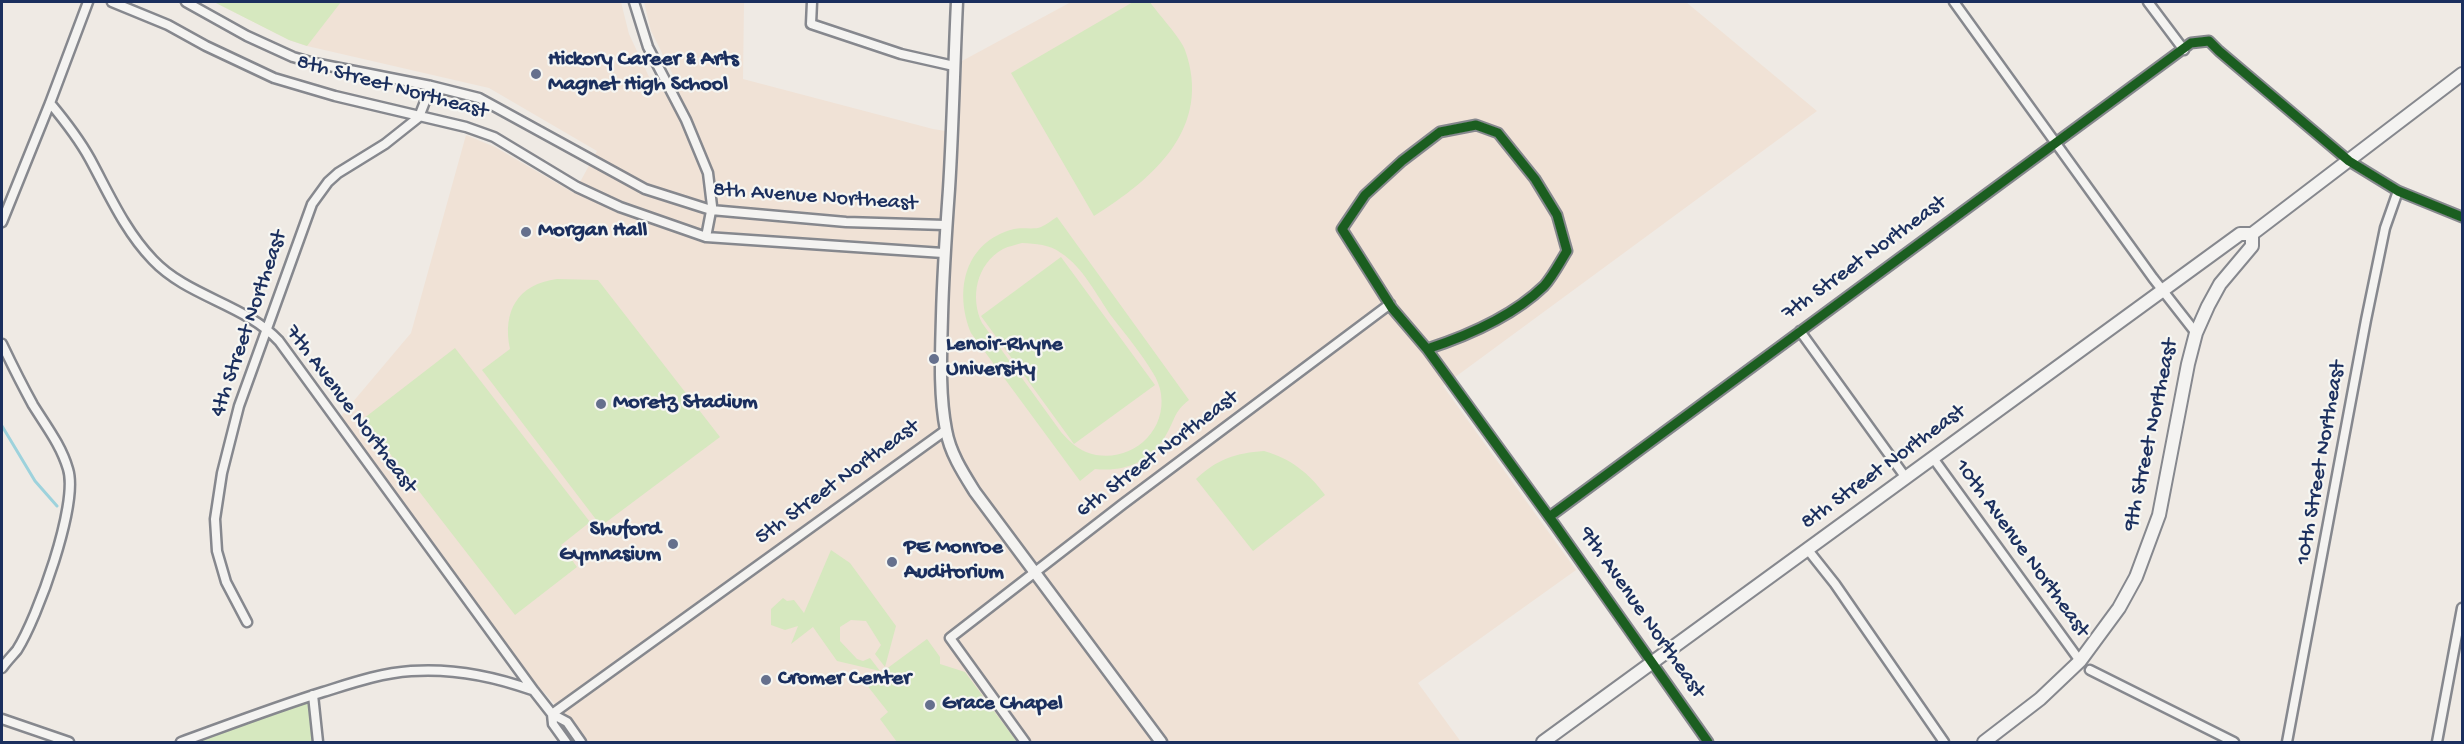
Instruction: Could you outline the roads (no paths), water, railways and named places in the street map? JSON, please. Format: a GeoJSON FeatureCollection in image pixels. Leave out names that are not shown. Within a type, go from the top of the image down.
{"type":"FeatureCollection","features":[{"type":"Feature","properties":{"kind":"main road"},"geometry":{"type":"LineString","coordinates":[[2252,234],[2463,74]]}},
{"type":"Feature","properties":{"kind":"main road","name":"8th Street Northeast"},"geometry":{"type":"LineString","coordinates":[[1543,742],[2240,234],[2252,234]]}},
{"type":"Feature","properties":{"kind":"main road","name":"9th Street Northeast"},"geometry":{"type":"LineString","coordinates":[[1984,742],[2040,699],[2080,661],[2119,608],[2136,577],[2151,542],[2166,489],[2188,364],[2196,333],[2220,284],[2252,246],[2252,234]]}},
{"type":"Feature","properties":{"kind":"street"},"geometry":{"type":"LineString","coordinates":[[2,222],[88,2]]}},
{"type":"Feature","properties":{"kind":"street","name":"8th Street Northeast"},"geometry":{"type":"LineString","coordinates":[[112,2],[168,25],[274,78],[325,94],[363,101],[419,117],[466,127],[494,137],[577,187],[654,221],[706,237],[943,253]]}},
{"type":"Feature","properties":{"kind":"street","name":"8th Avenue Northeast"},"geometry":{"type":"LineString","coordinates":[[186,2],[247,36],[293,57],[478,98],[645,189],[711,210],[846,222],[945,225]]}},
{"type":"Feature","properties":{"kind":"street"},"geometry":{"type":"LineString","coordinates":[[634,2],[648,47],[704,160],[711,192],[711,210],[706,237]]}},
{"type":"Feature","properties":{"kind":"street"},"geometry":{"type":"LineString","coordinates":[[812,2],[811,24],[901,54],[954,66]]}},
{"type":"Feature","properties":{"kind":"street","name":"5th Street Northeast"},"geometry":{"type":"LineString","coordinates":[[552,714],[946,430],[941,361],[943,253],[957,2]]}},
{"type":"Feature","properties":{"kind":"street"},"geometry":{"type":"LineString","coordinates":[[2148,2],[2184,50]]}},
{"type":"Feature","properties":{"kind":"street"},"geometry":{"type":"LineString","coordinates":[[1957,3],[2196,333]]}},
{"type":"Feature","properties":{"kind":"street","name":"7th Street Northeast"},"geometry":{"type":"LineString","coordinates":[[1549,517],[2192,43],[2209,41],[2349,161]]}},
{"type":"Feature","properties":{"kind":"street"},"geometry":{"type":"LineString","coordinates":[[419,117],[431,86]]}},
{"type":"Feature","properties":{"kind":"street","name":"7th Avenue Northeast"},"geometry":{"type":"LineString","coordinates":[[50,103],[79,142],[120,216],[154,261],[181,282],[267,330],[279,341],[534,691],[552,714],[567,722],[581,742]]}},
{"type":"Feature","properties":{"kind":"street","name":"4th Street Northeast"},"geometry":{"type":"LineString","coordinates":[[247,622],[220,566],[215,519],[231,434],[249,376],[312,204],[319,193],[338,173],[385,144],[419,117]]}},
{"type":"Feature","properties":{"kind":"street"},"geometry":{"type":"LineString","coordinates":[[1390,304],[1342,230],[1365,195],[1402,161],[1440,132],[1476,125],[1498,133],[1535,179],[1557,215],[1567,251],[1545,285],[1515,308],[1457,339],[1427,349]]}},
{"type":"Feature","properties":{"kind":"street"},"geometry":{"type":"LineString","coordinates":[[2349,161],[2398,191],[2463,217]]}},
{"type":"Feature","properties":{"kind":"street","name":"10th Street Northeast"},"geometry":{"type":"LineString","coordinates":[[2287,742],[2385,228],[2398,191]]}},
{"type":"Feature","properties":{"kind":"street","name":"9th Avenue Northeast"},"geometry":{"type":"LineString","coordinates":[[1390,304],[1427,349],[1549,517],[1708,742]]}},
{"type":"Feature","properties":{"kind":"street","name":"6th Street Northeast"},"geometry":{"type":"LineString","coordinates":[[1025,742],[950,638],[1390,304]]}},
{"type":"Feature","properties":{"kind":"street"},"geometry":{"type":"LineString","coordinates":[[1800,331],[1906,478]]}},
{"type":"Feature","properties":{"kind":"street"},"geometry":{"type":"LineString","coordinates":[[2,344],[34,406],[63,454],[69,471],[71,494],[58,547],[38,602],[16,650],[2,668]]}},
{"type":"Feature","properties":{"kind":"street"},"geometry":{"type":"LineString","coordinates":[[946,430],[954,456],[975,492],[1161,742]]}},
{"type":"Feature","properties":{"kind":"street","name":"10th Avenue Northeast"},"geometry":{"type":"LineString","coordinates":[[1934,458],[2080,661]]}},
{"type":"Feature","properties":{"kind":"street"},"geometry":{"type":"LineString","coordinates":[[1808,550],[1835,584],[1944,742]]}},
{"type":"Feature","properties":{"kind":"street"},"geometry":{"type":"LineString","coordinates":[[2437,742],[2463,608]]}},
{"type":"Feature","properties":{"kind":"street"},"geometry":{"type":"LineString","coordinates":[[181,742],[313,695],[379,675],[429,670],[481,675],[534,691]]}},
{"type":"Feature","properties":{"kind":"street","name":"10th Avenue Northeast"},"geometry":{"type":"LineString","coordinates":[[2090,670],[2234,742]]}},
{"type":"Feature","properties":{"kind":"street"},"geometry":{"type":"LineString","coordinates":[[313,695],[318,742]]}},
{"type":"Feature","properties":{"kind":"street","name":"7th Avenue Northeast"},"geometry":{"type":"LineString","coordinates":[[552,714],[554,724],[566,742]]}},
{"type":"Feature","properties":{"kind":"street"},"geometry":{"type":"LineString","coordinates":[[2,719],[69,742]]}},
{"type":"Feature","properties":{"kind":"waterway"},"geometry":{"type":"LineString","coordinates":[[2,426],[35,481],[57,506]]}},
{"type":"Feature","properties":{"kind":"place","name":"Hickory Career & Arts Magnet High School"},"geometry":{"type":"Point","coordinates":[536,74]}},
{"type":"Feature","properties":{"kind":"place","name":"Morgan Hall"},"geometry":{"type":"Point","coordinates":[526,232]}},
{"type":"Feature","properties":{"kind":"place","name":"Lenoir-Rhyne University"},"geometry":{"type":"Point","coordinates":[934,359]}},
{"type":"Feature","properties":{"kind":"place","name":"Moretz Stadium"},"geometry":{"type":"Point","coordinates":[601,404]}},
{"type":"Feature","properties":{"kind":"place","name":"Shuford Gymnasium"},"geometry":{"type":"Point","coordinates":[673,544]}},
{"type":"Feature","properties":{"kind":"place","name":"PE Monroe Auditorium"},"geometry":{"type":"Point","coordinates":[892,562]}},
{"type":"Feature","properties":{"kind":"place","name":"Cromer Center"},"geometry":{"type":"Point","coordinates":[766,680]}},
{"type":"Feature","properties":{"kind":"place","name":"Grace Chapel"},"geometry":{"type":"Point","coordinates":[930,705]}}]}
